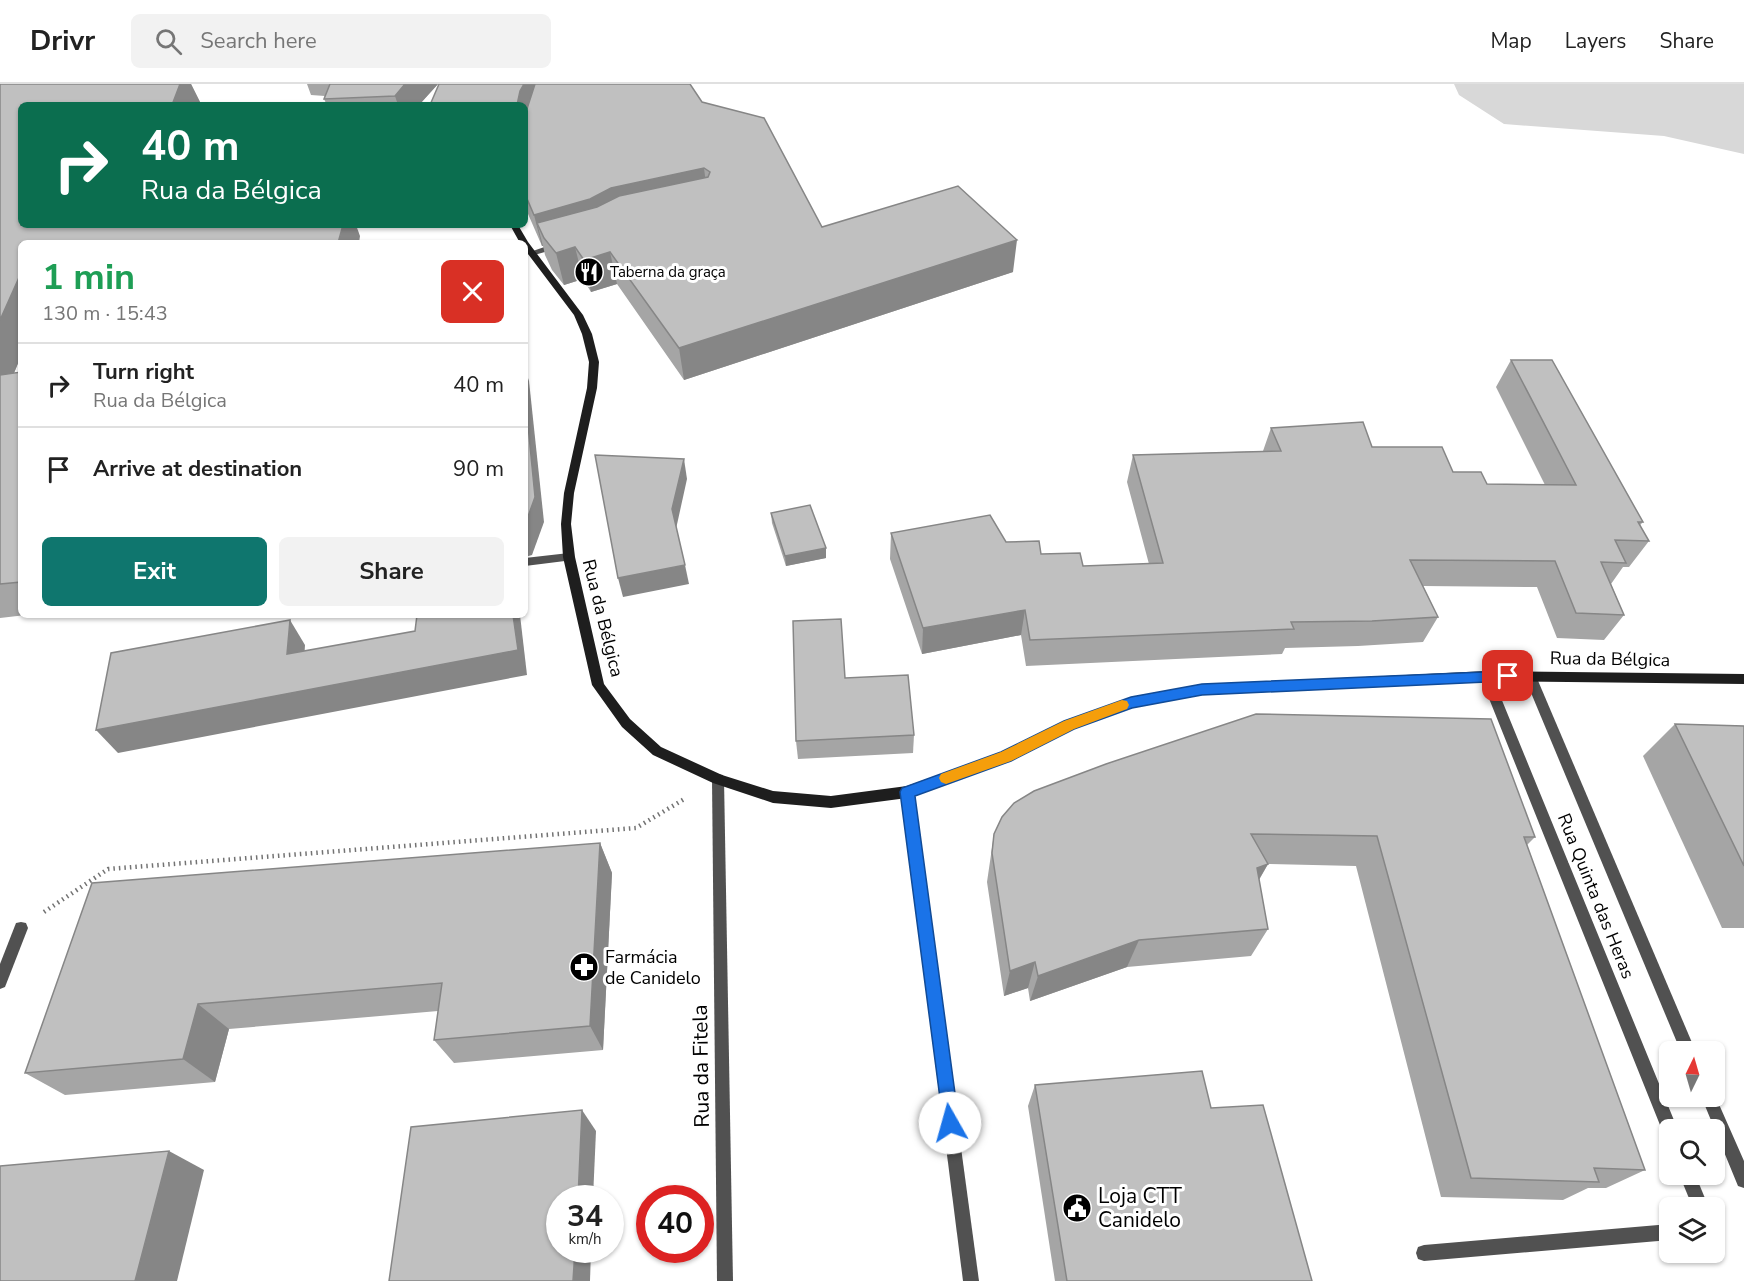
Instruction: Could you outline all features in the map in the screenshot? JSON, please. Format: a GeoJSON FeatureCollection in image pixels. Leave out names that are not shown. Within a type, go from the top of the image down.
{"type":"FeatureCollection","features":[{"type":"Feature","properties":{"kind":"main road","name":"Rua da Bélgica"},"geometry":{"type":"LineString","coordinates":[[528,248],[578,315],[587,334],[594,362],[592,388],[569,493],[566,524],[569,557],[598,685],[626,723],[657,751],[718,779],[773,797],[831,802],[907,792],[1006,756],[1069,725],[1131,702],[1202,690],[1486,676],[1744,679]]}},
{"type":"Feature","properties":{"kind":"street"},"geometry":{"type":"LineString","coordinates":[[528,247],[565,244]]}},
{"type":"Feature","properties":{"kind":"street"},"geometry":{"type":"LineString","coordinates":[[528,562],[569,557]]}},
{"type":"Feature","properties":{"kind":"street","name":"Rua Quinta das Heras"},"geometry":{"type":"LineString","coordinates":[[1486,676],[1666,1119]]}},
{"type":"Feature","properties":{"kind":"street","name":"Rua Quinta das Heras"},"geometry":{"type":"LineString","coordinates":[[1530,676],[1684,1041]]}},
{"type":"Feature","properties":{"kind":"street","name":"Rua da Fitela"},"geometry":{"type":"LineString","coordinates":[[718,779],[725,1281]]}},
{"type":"Feature","properties":{"kind":"street"},"geometry":{"type":"LineString","coordinates":[[907,792],[971,1281]]}},
{"type":"Feature","properties":{"kind":"street"},"geometry":{"type":"LineString","coordinates":[[0,982],[21,928]]}},
{"type":"Feature","properties":{"kind":"street"},"geometry":{"type":"LineString","coordinates":[[1713,1107],[1744,1180]]}},
{"type":"Feature","properties":{"kind":"street"},"geometry":{"type":"LineString","coordinates":[[1424,1253],[1659,1233]]}},
{"type":"Feature","properties":{"kind":"path"},"geometry":{"type":"LineString","coordinates":[[21,928],[108,869],[636,828],[718,779]]}},
{"type":"Feature","properties":{"kind":"shaded area"},"geometry":{"type":"Polygon","coordinates":[[[1454,84],[1744,84],[1744,154],[1664,136],[1504,124],[1459,95],[1454,84]]]}},
{"type":"Feature","properties":{"kind":"building"},"geometry":{"type":"Polygon","coordinates":[[[0,84],[180,84],[173,102],[18,102],[18,228],[342,228],[339,240],[18,240],[18,280],[0,320],[0,84]]]}},
{"type":"Feature","properties":{"kind":"building"},"geometry":{"type":"Polygon","coordinates":[[[330,84],[405,84],[395,96],[324,99],[330,84]]]}},
{"type":"Feature","properties":{"kind":"building"},"geometry":{"type":"Polygon","coordinates":[[[439,84],[524,84],[518,102],[431,102],[439,84]]]}},
{"type":"Feature","properties":{"kind":"building"},"geometry":{"type":"Polygon","coordinates":[[[535,84],[690,84],[702,102],[764,118],[822,227],[958,186],[1017,240],[679,348],[610,252],[584,260],[575,247],[556,253],[544,238],[537,223],[597,207],[619,196],[708,177],[710,172],[704,168],[611,188],[590,199],[534,215],[528,201],[528,106],[535,84]]]}},
{"type":"Feature","properties":{"kind":"building"},"geometry":{"type":"Polygon","coordinates":[[[1511,360],[1552,360],[1643,522],[1638,522],[1649,541],[1615,540],[1626,563],[1601,562],[1624,615],[1576,613],[1555,561],[1410,560],[1438,617],[1291,622],[1294,629],[1030,640],[1025,610],[923,628],[891,533],[990,515],[1006,542],[1039,541],[1041,554],[1080,553],[1083,566],[1163,563],[1133,455],[1281,451],[1271,428],[1363,422],[1372,447],[1442,447],[1453,472],[1481,472],[1487,484],[1576,485],[1511,360]]]}},
{"type":"Feature","properties":{"kind":"building"},"geometry":{"type":"Polygon","coordinates":[[[18,372],[18,582],[0,584],[0,375],[18,372]]]}},
{"type":"Feature","properties":{"kind":"building"},"geometry":{"type":"Polygon","coordinates":[[[528,425],[535,497],[528,517],[528,425]]]}},
{"type":"Feature","properties":{"kind":"building"},"geometry":{"type":"Polygon","coordinates":[[[595,455],[684,459],[672,509],[685,565],[618,578],[595,455]]]}},
{"type":"Feature","properties":{"kind":"building"},"geometry":{"type":"Polygon","coordinates":[[[810,505],[826,548],[785,556],[771,513],[810,505]]]}},
{"type":"Feature","properties":{"kind":"building"},"geometry":{"type":"Polygon","coordinates":[[[417,618],[513,618],[518,650],[96,730],[111,653],[290,620],[287,654],[415,631],[417,618]]]}},
{"type":"Feature","properties":{"kind":"building"},"geometry":{"type":"Polygon","coordinates":[[[841,619],[845,678],[908,675],[914,735],[796,741],[793,621],[841,619]]]}},
{"type":"Feature","properties":{"kind":"building"},"geometry":{"type":"Polygon","coordinates":[[[1256,714],[1491,719],[1535,837],[1524,837],[1645,1170],[1594,1168],[1599,1182],[1471,1178],[1377,836],[1251,834],[1268,864],[1257,868],[1268,929],[1139,940],[1038,976],[1035,962],[1010,971],[992,853],[994,834],[1002,817],[1014,803],[1034,791],[1106,764],[1256,714]]]}},
{"type":"Feature","properties":{"kind":"building"},"geometry":{"type":"Polygon","coordinates":[[[1675,724],[1744,726],[1744,866],[1675,724]]]}},
{"type":"Feature","properties":{"kind":"building"},"geometry":{"type":"Polygon","coordinates":[[[600,843],[590,1026],[434,1040],[442,983],[198,1004],[183,1059],[25,1073],[92,883],[600,843]]]}},
{"type":"Feature","properties":{"kind":"building"},"geometry":{"type":"Polygon","coordinates":[[[1202,1071],[1211,1108],[1263,1105],[1312,1281],[1067,1281],[1035,1085],[1202,1071]]]}},
{"type":"Feature","properties":{"kind":"building"},"geometry":{"type":"Polygon","coordinates":[[[582,1110],[579,1185],[546,1185],[546,1263],[574,1263],[573,1281],[389,1281],[411,1127],[582,1110]]]}},
{"type":"Feature","properties":{"kind":"building"},"geometry":{"type":"Polygon","coordinates":[[[169,1151],[135,1281],[0,1281],[0,1166],[169,1151]]]}},
{"type":"Feature","properties":{"kind":"slow traffic"},"geometry":{"type":"LineString","coordinates":[[946,778],[1006,756],[1069,725],[1122,705]]}},
{"type":"Feature","properties":{"kind":"place","name":"Taberna da graça"},"geometry":{"type":"Point","coordinates":[589,272]}},
{"type":"Feature","properties":{"kind":"place","name":"Farmácia de Canidelo"},"geometry":{"type":"Point","coordinates":[584,967]}},
{"type":"Feature","properties":{"kind":"place","name":"Loja CTT Canidelo"},"geometry":{"type":"Point","coordinates":[1077,1208]}},
{"type":"Feature","properties":{"kind":"route"},"geometry":{"type":"LineString","coordinates":[[950,1123],[907,792],[1006,756],[1069,725],[1131,702],[1202,690],[1508,676]]}}]}
